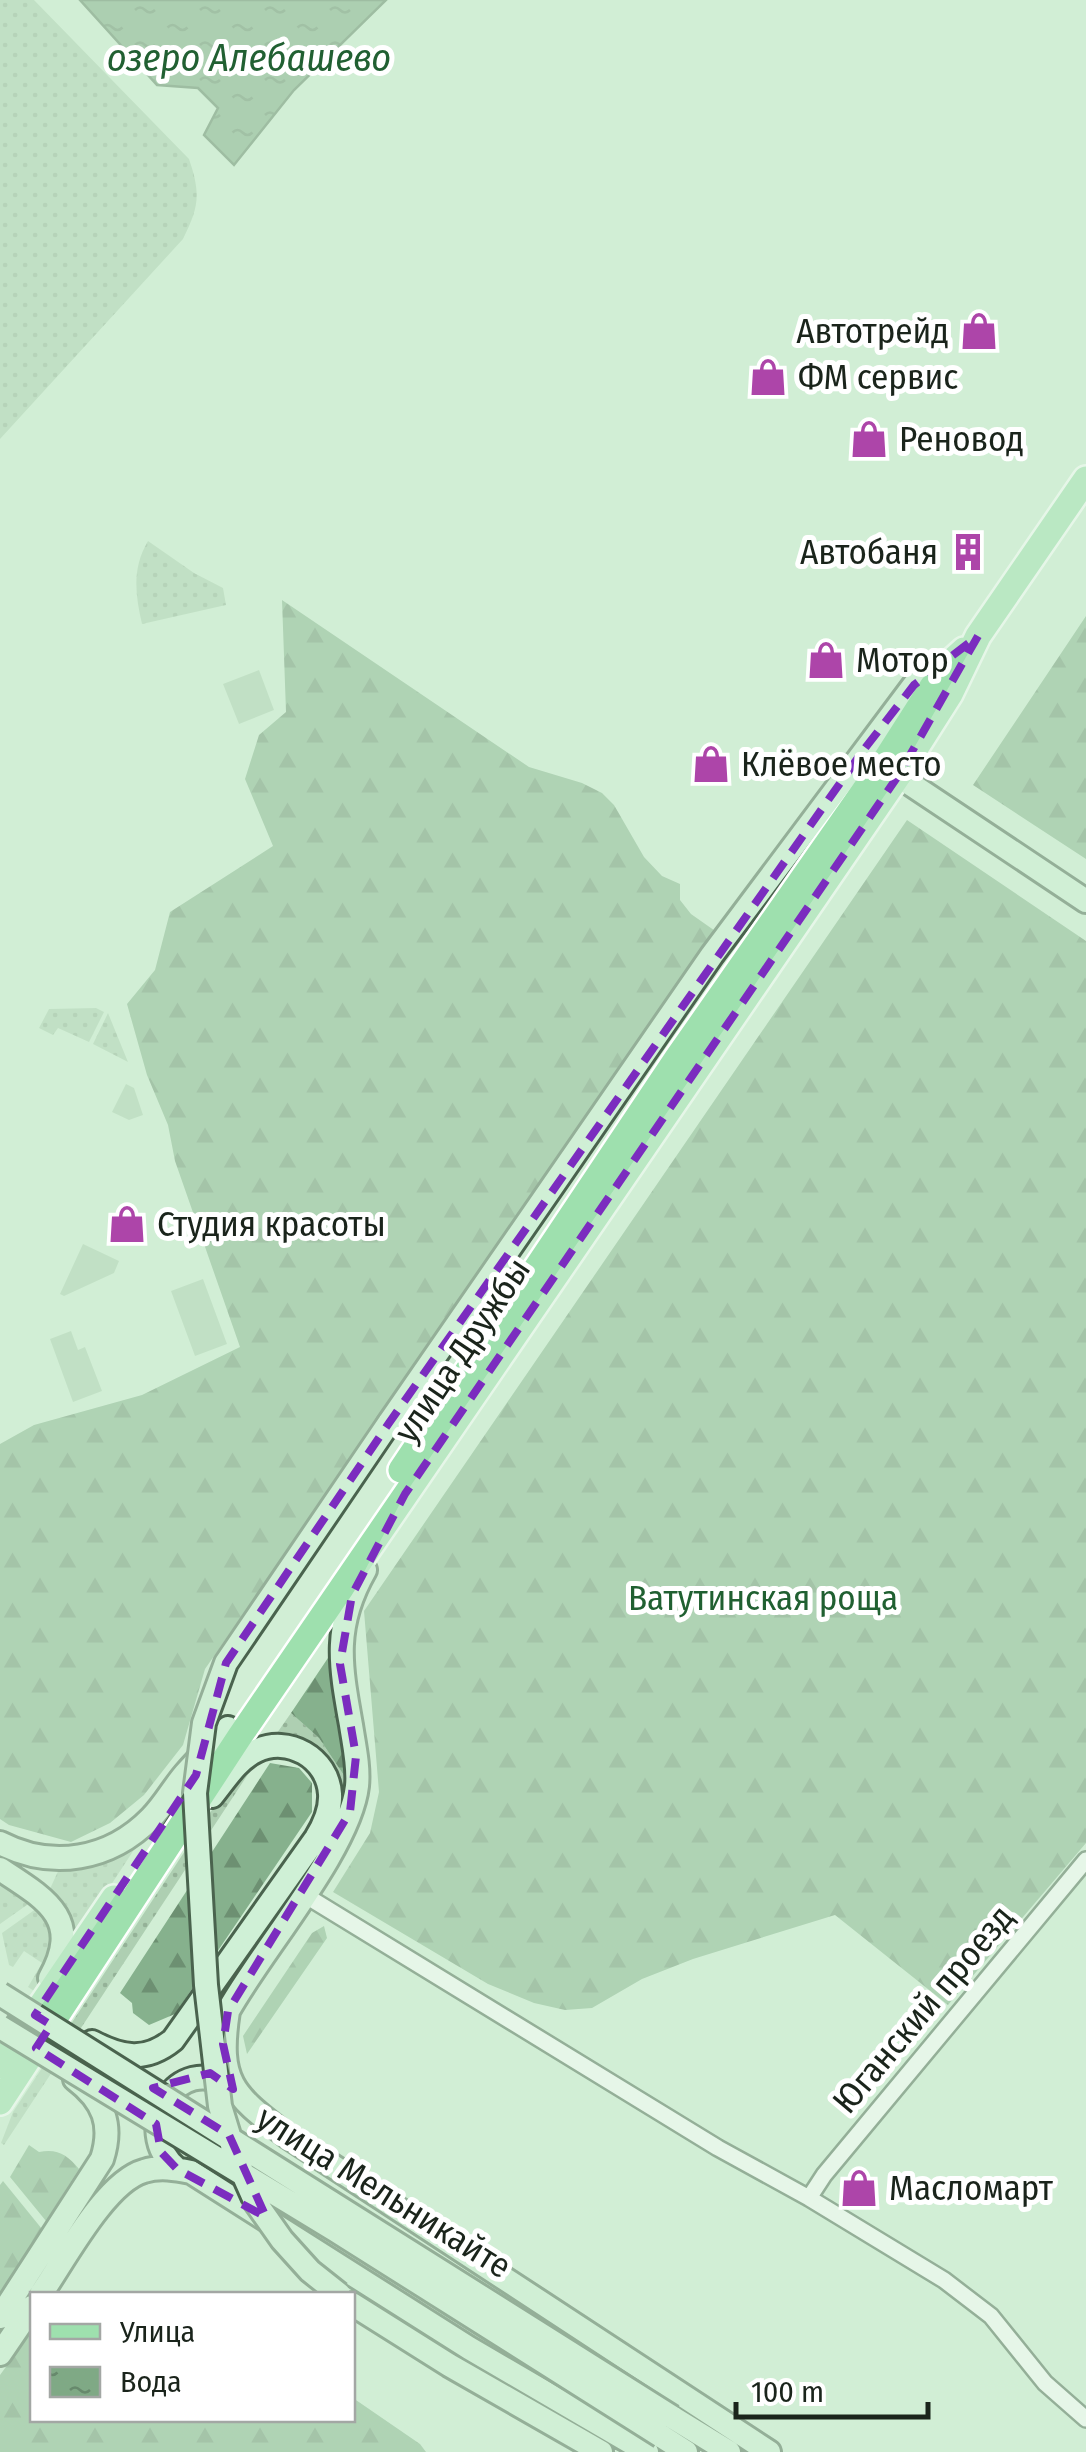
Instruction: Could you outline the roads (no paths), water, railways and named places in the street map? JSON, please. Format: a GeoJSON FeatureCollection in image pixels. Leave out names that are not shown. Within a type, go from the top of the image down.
{"type":"FeatureCollection","features":[{"type":"Feature","properties":{"kind":"main road","name":"улица Дружбы"},"geometry":{"type":"LineString","coordinates":[[0,2066],[677,1058],[880,764],[950,694],[978,636],[1086,479]]}},
{"type":"Feature","properties":{"kind":"main road","name":"улица Дружбы"},"geometry":{"type":"LineString","coordinates":[[0,2102],[240,1736],[405,1494],[944,668],[978,636]]}},
{"type":"Feature","properties":{"kind":"main road"},"geometry":{"type":"LineString","coordinates":[[336,2292],[310,2271],[256,2203],[236,2158],[220,2106],[206,1985],[195,1792],[204,1723],[226,1664],[712,955],[880,764],[1086,901]]}},
{"type":"Feature","properties":{"kind":"main road"},"geometry":{"type":"LineString","coordinates":[[233,2090],[223,2044],[228,2011],[340,1838],[357,1787],[356,1756],[340,1664],[344,1616],[363,1574],[391,1529],[405,1494]]}},
{"type":"Feature","properties":{"kind":"main road"},"geometry":{"type":"LineString","coordinates":[[0,1843],[36,1857],[58,1860],[101,1852],[135,1834],[155,1815],[185,1774],[228,1728]]}},
{"type":"Feature","properties":{"kind":"main road"},"geometry":{"type":"LineString","coordinates":[[68,2035],[90,2041],[113,2054],[147,2056],[159,2051],[186,2024],[316,1838],[329,1807],[330,1794],[322,1769],[314,1758],[300,1750],[276,1745],[254,1752],[165,1852]]}},
{"type":"Feature","properties":{"kind":"main road"},"geometry":{"type":"LineString","coordinates":[[0,1868],[43,1898],[62,1924],[64,1946],[30,2023]]}},
{"type":"Feature","properties":{"kind":"main road","name":"улица Мельникайте"},"geometry":{"type":"LineString","coordinates":[[0,1994],[68,2035],[686,2452]]}},
{"type":"Feature","properties":{"kind":"main road","name":"улица Мельникайте"},"geometry":{"type":"LineString","coordinates":[[0,2027],[335,2230],[660,2435],[729,2452]]}},
{"type":"Feature","properties":{"kind":"main road"},"geometry":{"type":"LineString","coordinates":[[0,2317],[102,2159],[108,2141],[104,2110],[90,2090],[54,2059]]}},
{"type":"Feature","properties":{"kind":"main road"},"geometry":{"type":"LineString","coordinates":[[178,2169],[161,2152],[156,2140],[165,2100],[186,2082],[205,2075],[217,2078],[287,2136],[768,2452]]}},
{"type":"Feature","properties":{"kind":"main road"},"geometry":{"type":"LineString","coordinates":[[42,2292],[112,2192],[144,2171],[178,2169],[207,2180],[469,2348],[660,2435]]}},
{"type":"Feature","properties":{"kind":"main road"},"geometry":{"type":"LineString","coordinates":[[355,2306],[448,2365],[601,2452]]}},
{"type":"Feature","properties":{"kind":"main road"},"geometry":{"type":"LineString","coordinates":[[0,2354],[30,2309]]}},
{"type":"Feature","properties":{"kind":"street","name":"Юганский проезд"},"geometry":{"type":"LineString","coordinates":[[809,2198],[1086,1860]]}},
{"type":"Feature","properties":{"kind":"street"},"geometry":{"type":"LineString","coordinates":[[303,1894],[718,2148],[944,2280],[990,2316],[1045,2384],[1086,2420]]}},
{"type":"Feature","properties":{"kind":"water","name":"озеро Алебашево"},"geometry":{"type":"Polygon","coordinates":[[[80,0],[386,0],[294,90],[234,165],[204,135],[218,108],[198,88],[157,85],[80,0]]]}},
{"type":"Feature","properties":{"kind":"place","name":"Автотрейд"},"geometry":{"type":"Point","coordinates":[979,331]}},
{"type":"Feature","properties":{"kind":"place","name":"ФМ сервис"},"geometry":{"type":"Point","coordinates":[768,377]}},
{"type":"Feature","properties":{"kind":"place","name":"Реновод"},"geometry":{"type":"Point","coordinates":[869,439]}},
{"type":"Feature","properties":{"kind":"place","name":"Автобаня"},"geometry":{"type":"Point","coordinates":[968,552]}},
{"type":"Feature","properties":{"kind":"place","name":"Мотор"},"geometry":{"type":"Point","coordinates":[826,660]}},
{"type":"Feature","properties":{"kind":"place","name":"Клёвое место"},"geometry":{"type":"Point","coordinates":[711,764]}},
{"type":"Feature","properties":{"kind":"place","name":"Студия красоты"},"geometry":{"type":"Point","coordinates":[127,1224]}},
{"type":"Feature","properties":{"kind":"place","name":"Масломарт"},"geometry":{"type":"Point","coordinates":[859,2188]}},
{"type":"Feature","properties":{"kind":"park label","name":"Ватутинская роща"},"geometry":{"type":"Point","coordinates":[763,1598]}}]}
